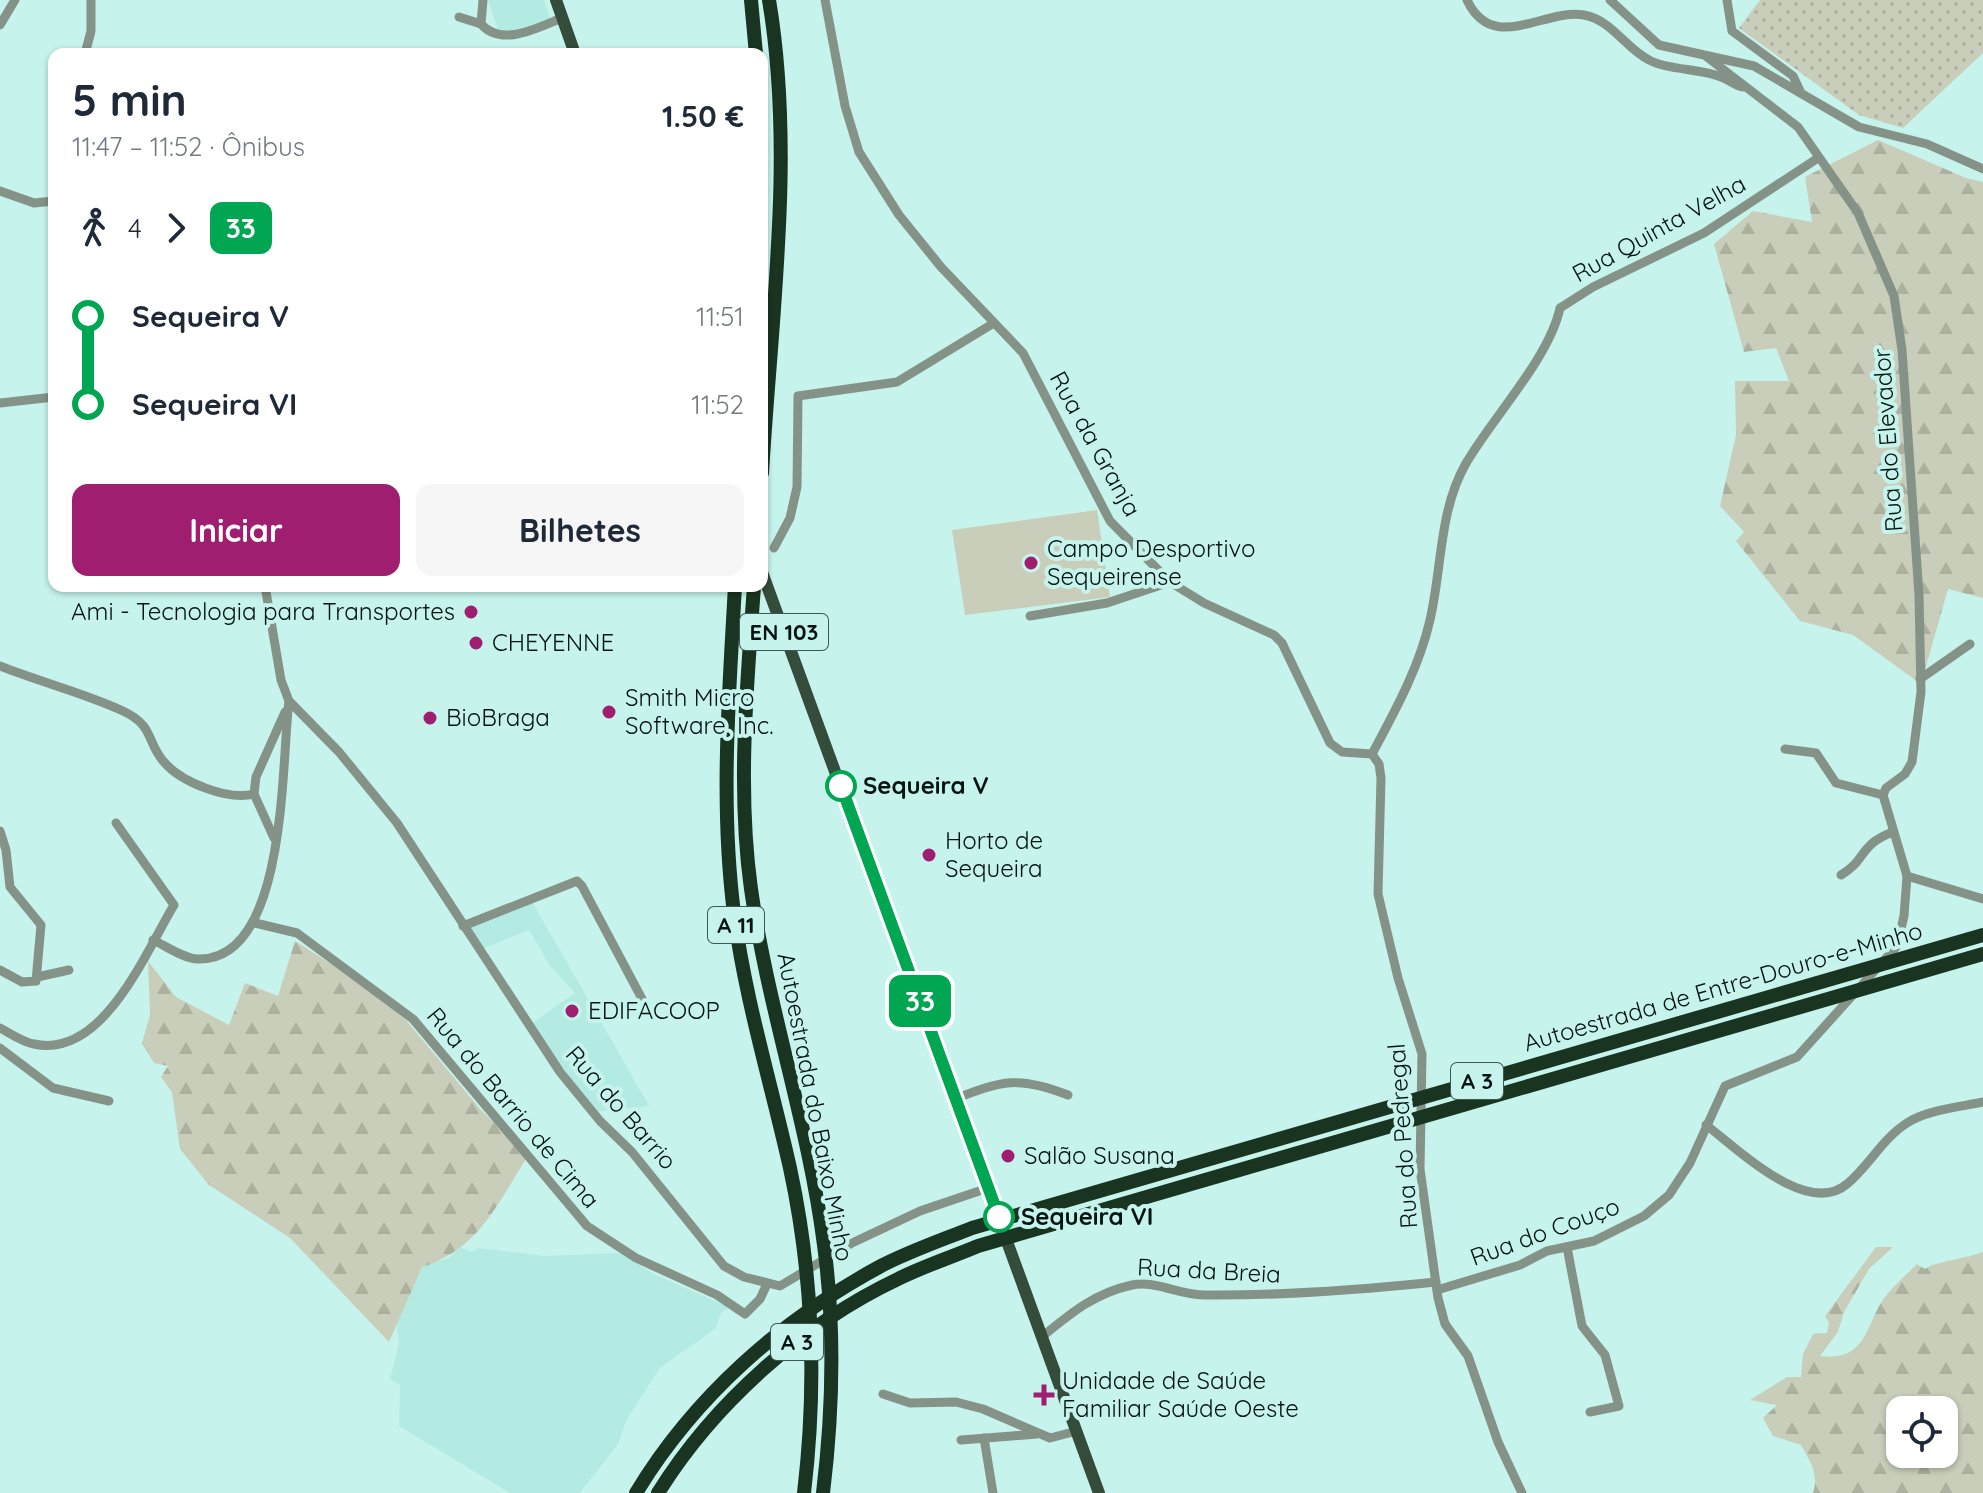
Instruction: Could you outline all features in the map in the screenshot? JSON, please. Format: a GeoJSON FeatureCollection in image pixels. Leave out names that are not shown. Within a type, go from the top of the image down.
{"type":"FeatureCollection","features":[{"type":"Feature","properties":{"kind":"highway"},"geometry":{"type":"LineString","coordinates":[[751,0],[755,48]]}},
{"type":"Feature","properties":{"kind":"highway"},"geometry":{"type":"LineString","coordinates":[[768,375],[779,196],[779,101],[769,0]]}},
{"type":"Feature","properties":{"kind":"highway","name":"Autoestrada do Baixo Minho"},"geometry":{"type":"LineString","coordinates":[[735,592],[726,749],[727,830],[734,914],[753,1015],[791,1171],[805,1257],[813,1385],[804,1493]]}},
{"type":"Feature","properties":{"kind":"highway","name":"Autoestrada do Baixo Minho"},"geometry":{"type":"LineString","coordinates":[[754,592],[745,751],[751,886],[767,991],[824,1244],[831,1372],[830,1432],[823,1493]]}},
{"type":"Feature","properties":{"kind":"highway","name":"Autoestrada de Entre-Douro-e-Minho"},"geometry":{"type":"LineString","coordinates":[[636,1493],[692,1416],[738,1368],[792,1321],[884,1264],[972,1228],[1983,935]]}},
{"type":"Feature","properties":{"kind":"highway","name":"Autoestrada de Entre-Douro-e-Minho"},"geometry":{"type":"LineString","coordinates":[[658,1493],[704,1431],[749,1383],[794,1345],[845,1309],[897,1279],[978,1246],[1983,954]]}},
{"type":"Feature","properties":{"kind":"main road"},"geometry":{"type":"LineString","coordinates":[[556,0],[573,48]]}},
{"type":"Feature","properties":{"kind":"main road","name":"EN 103"},"geometry":{"type":"LineString","coordinates":[[768,588],[1099,1493]]}},
{"type":"Feature","properties":{"kind":"street"},"geometry":{"type":"LineString","coordinates":[[0,25],[15,0]]}},
{"type":"Feature","properties":{"kind":"street"},"geometry":{"type":"LineString","coordinates":[[87,48],[91,31],[91,0]]}},
{"type":"Feature","properties":{"kind":"street"},"geometry":{"type":"LineString","coordinates":[[481,24],[485,13],[483,0]]}},
{"type":"Feature","properties":{"kind":"street","name":"Rua da Granja"},"geometry":{"type":"LineString","coordinates":[[825,0],[845,106],[859,152],[899,215],[1023,353],[1110,521],[1170,582],[1204,603],[1274,635],[1282,643],[1330,743],[1342,752],[1372,754]]}},
{"type":"Feature","properties":{"kind":"street"},"geometry":{"type":"LineString","coordinates":[[1467,0],[1479,19],[1488,24],[1525,27],[1566,14],[1584,15],[1608,25],[1651,62],[1714,74],[1747,87]]}},
{"type":"Feature","properties":{"kind":"street"},"geometry":{"type":"LineString","coordinates":[[1610,0],[1659,45],[1754,66],[1859,127],[1927,144],[1983,169]]}},
{"type":"Feature","properties":{"kind":"street"},"geometry":{"type":"LineString","coordinates":[[1727,0],[1732,31],[1793,76],[1801,93]]}},
{"type":"Feature","properties":{"kind":"street"},"geometry":{"type":"LineString","coordinates":[[459,17],[481,24],[492,32],[517,35],[562,18]]}},
{"type":"Feature","properties":{"kind":"street","name":"Rua do Elevador"},"geometry":{"type":"LineString","coordinates":[[1707,57],[1798,127],[1858,213],[1894,296],[1904,379],[1919,595],[1920,679],[1912,762],[1905,774],[1886,788],[1883,795]]}},
{"type":"Feature","properties":{"kind":"street","name":"Rua Quinta Velha"},"geometry":{"type":"LineString","coordinates":[[1372,754],[1386,732],[1419,658],[1430,619],[1448,505],[1460,478],[1557,322],[1560,308],[1593,287],[1704,233],[1818,158]]}},
{"type":"Feature","properties":{"kind":"street"},"geometry":{"type":"LineString","coordinates":[[0,191],[34,203],[48,202]]}},
{"type":"Feature","properties":{"kind":"street"},"geometry":{"type":"LineString","coordinates":[[774,548],[790,518],[797,487],[798,396],[897,382],[994,323]]}},
{"type":"Feature","properties":{"kind":"street"},"geometry":{"type":"LineString","coordinates":[[0,403],[48,398]]}},
{"type":"Feature","properties":{"kind":"street"},"geometry":{"type":"LineString","coordinates":[[1030,616],[1107,603],[1170,582]]}},
{"type":"Feature","properties":{"kind":"street"},"geometry":{"type":"LineString","coordinates":[[153,940],[200,959],[238,944],[255,923],[264,900],[275,841],[289,701],[281,680],[266,592]]}},
{"type":"Feature","properties":{"kind":"street"},"geometry":{"type":"LineString","coordinates":[[1920,679],[1970,644]]}},
{"type":"Feature","properties":{"kind":"street"},"geometry":{"type":"LineString","coordinates":[[0,666],[123,711],[147,728],[160,758],[174,772],[231,796],[254,794]]}},
{"type":"Feature","properties":{"kind":"street"},"geometry":{"type":"LineString","coordinates":[[275,841],[254,794],[256,777],[289,701]]}},
{"type":"Feature","properties":{"kind":"street","name":"Rua do Barrio"},"geometry":{"type":"LineString","coordinates":[[289,701],[339,752],[397,823],[560,1072],[600,1121],[669,1195],[703,1243],[724,1266],[767,1284]]}},
{"type":"Feature","properties":{"kind":"street"},"geometry":{"type":"LineString","coordinates":[[1785,749],[1816,753],[1836,783],[1883,795],[1907,876],[1983,899]]}},
{"type":"Feature","properties":{"kind":"street","name":"Rua do Pedregal"},"geometry":{"type":"LineString","coordinates":[[1372,754],[1379,764],[1381,778],[1378,894],[1398,978],[1422,1054],[1420,1169],[1436,1286],[1445,1324],[1468,1356],[1498,1442],[1522,1493]]}},
{"type":"Feature","properties":{"kind":"street"},"geometry":{"type":"LineString","coordinates":[[0,1028],[33,1044],[77,1041],[100,1022],[126,988],[174,905],[116,823]]}},
{"type":"Feature","properties":{"kind":"street"},"geometry":{"type":"LineString","coordinates":[[0,831],[6,850],[10,887],[41,925],[37,977]]}},
{"type":"Feature","properties":{"kind":"street"},"geometry":{"type":"LineString","coordinates":[[1841,875],[1856,864],[1867,844],[1893,832]]}},
{"type":"Feature","properties":{"kind":"street","name":"Rua do Couço"},"geometry":{"type":"LineString","coordinates":[[1436,1286],[1594,1241],[1644,1216],[1669,1195],[1690,1163],[1725,1086],[1797,1057],[1897,946],[1904,916],[1907,876]]}},
{"type":"Feature","properties":{"kind":"street"},"geometry":{"type":"LineString","coordinates":[[463,926],[577,881],[649,1012]]}},
{"type":"Feature","properties":{"kind":"street","name":"Rua do Barrio de Cima"},"geometry":{"type":"LineString","coordinates":[[255,923],[297,933],[413,1019],[587,1226],[636,1258],[717,1295],[745,1314],[760,1299],[767,1284]]}},
{"type":"Feature","properties":{"kind":"street"},"geometry":{"type":"LineString","coordinates":[[0,970],[30,983],[37,977],[69,970]]}},
{"type":"Feature","properties":{"kind":"street"},"geometry":{"type":"LineString","coordinates":[[0,1048],[19,1066],[53,1088],[109,1101]]}},
{"type":"Feature","properties":{"kind":"street"},"geometry":{"type":"LineString","coordinates":[[955,1099],[986,1087],[1025,1081],[1068,1095]]}},
{"type":"Feature","properties":{"kind":"street"},"geometry":{"type":"LineString","coordinates":[[1706,1125],[1781,1182],[1810,1193],[1832,1193],[1845,1186],[1907,1122],[1983,1102]]}},
{"type":"Feature","properties":{"kind":"street"},"geometry":{"type":"LineString","coordinates":[[767,1284],[791,1282],[874,1232],[920,1211],[988,1188]]}},
{"type":"Feature","properties":{"kind":"street"},"geometry":{"type":"LineString","coordinates":[[1567,1247],[1582,1326],[1605,1355],[1619,1406],[1590,1412]]}},
{"type":"Feature","properties":{"kind":"street","name":"Rua da Breia"},"geometry":{"type":"LineString","coordinates":[[1043,1336],[1081,1304],[1147,1283],[1183,1295],[1266,1296],[1436,1286]]}},
{"type":"Feature","properties":{"kind":"street"},"geometry":{"type":"LineString","coordinates":[[883,1394],[910,1403],[956,1402],[1006,1417],[1050,1438],[1077,1431]]}},
{"type":"Feature","properties":{"kind":"street"},"geometry":{"type":"LineString","coordinates":[[961,1440],[1037,1434]]}},
{"type":"Feature","properties":{"kind":"street"},"geometry":{"type":"LineString","coordinates":[[984,1438],[993,1493]]}},
{"type":"Feature","properties":{"kind":"shaded area"},"geometry":{"type":"Polygon","coordinates":[[[488,0],[544,0],[550,18],[513,31],[498,29],[488,0]]]}},
{"type":"Feature","properties":{"kind":"shaded area","name":"EDIFACOOP"},"geometry":{"type":"Polygon","coordinates":[[[531,900],[649,1106],[595,1112],[531,1024],[575,993],[550,966],[529,930],[482,949],[469,925],[531,900]]]}},
{"type":"Feature","properties":{"kind":"shaded area"},"geometry":{"type":"Polygon","coordinates":[[[461,1247],[471,1252],[479,1248],[545,1256],[620,1253],[654,1274],[729,1307],[721,1313],[716,1328],[660,1368],[627,1419],[618,1444],[580,1493],[510,1493],[399,1426],[400,1385],[390,1379],[399,1343],[396,1321],[422,1266],[449,1258],[461,1247]]]}},
{"type":"Feature","properties":{"kind":"green space"},"geometry":{"type":"Polygon","coordinates":[[[1760,0],[1983,0],[1983,53],[1903,128],[1859,115],[1739,28],[1760,0]]]}},
{"type":"Feature","properties":{"kind":"green space"},"geometry":{"type":"Polygon","coordinates":[[[1878,140],[1966,178],[1983,182],[1983,598],[1948,589],[1921,684],[1853,635],[1800,621],[1736,541],[1744,532],[1720,506],[1736,435],[1735,381],[1789,381],[1776,348],[1744,352],[1714,244],[1753,211],[1812,222],[1805,177],[1878,140]]]}},
{"type":"Feature","properties":{"kind":"green space","name":"Campo Desportivo Sequeirense"},"geometry":{"type":"Polygon","coordinates":[[[1097,510],[1110,597],[965,615],[952,530],[1097,510]]]}},
{"type":"Feature","properties":{"kind":"green space"},"geometry":{"type":"Polygon","coordinates":[[[295,941],[350,976],[406,1020],[481,1110],[528,1156],[485,1223],[472,1237],[442,1259],[422,1267],[389,1342],[290,1238],[209,1185],[180,1149],[172,1092],[161,1077],[168,1066],[154,1063],[142,1043],[150,1015],[148,961],[176,997],[229,1025],[245,983],[278,996],[295,941]]]}},
{"type":"Feature","properties":{"kind":"green space"},"geometry":{"type":"Polygon","coordinates":[[[1876,1247],[1893,1247],[1869,1269],[1844,1312],[1838,1332],[1820,1356],[1844,1355],[1859,1344],[1886,1296],[1917,1264],[1925,1269],[1983,1252],[1983,1493],[1813,1493],[1814,1474],[1801,1445],[1773,1436],[1763,1418],[1777,1405],[1750,1400],[1787,1377],[1801,1377],[1803,1354],[1813,1334],[1827,1333],[1829,1323],[1825,1316],[1876,1247]]]}},
{"type":"Feature","properties":{"kind":"bus line","name":"33"},"geometry":{"type":"LineString","coordinates":[[841,786],[999,1217]]}},
{"type":"Feature","properties":{"kind":"place","name":"Campo Desportivo Sequeirense"},"geometry":{"type":"Point","coordinates":[1031,563]}},
{"type":"Feature","properties":{"kind":"place","name":"Ami - Tecnologia para Transportes"},"geometry":{"type":"Point","coordinates":[471,612]}},
{"type":"Feature","properties":{"kind":"place","name":"CHEYENNE"},"geometry":{"type":"Point","coordinates":[476,643]}},
{"type":"Feature","properties":{"kind":"place","name":"Smith Micro Software, Inc."},"geometry":{"type":"Point","coordinates":[609,712]}},
{"type":"Feature","properties":{"kind":"place","name":"BioBraga"},"geometry":{"type":"Point","coordinates":[430,718]}},
{"type":"Feature","properties":{"kind":"place","name":"Sequeira V"},"geometry":{"type":"Point","coordinates":[841,786]}},
{"type":"Feature","properties":{"kind":"place","name":"Horto de Sequeira"},"geometry":{"type":"Point","coordinates":[929,855]}},
{"type":"Feature","properties":{"kind":"place","name":"EDIFACOOP"},"geometry":{"type":"Point","coordinates":[572,1011]}},
{"type":"Feature","properties":{"kind":"place","name":"Salão Susana"},"geometry":{"type":"Point","coordinates":[1008,1156]}},
{"type":"Feature","properties":{"kind":"place","name":"Sequeira VI"},"geometry":{"type":"Point","coordinates":[999,1217]}},
{"type":"Feature","properties":{"kind":"place","name":"Unidade de Saúde Familiar Saúde Oeste"},"geometry":{"type":"Point","coordinates":[1044,1395]}}]}
